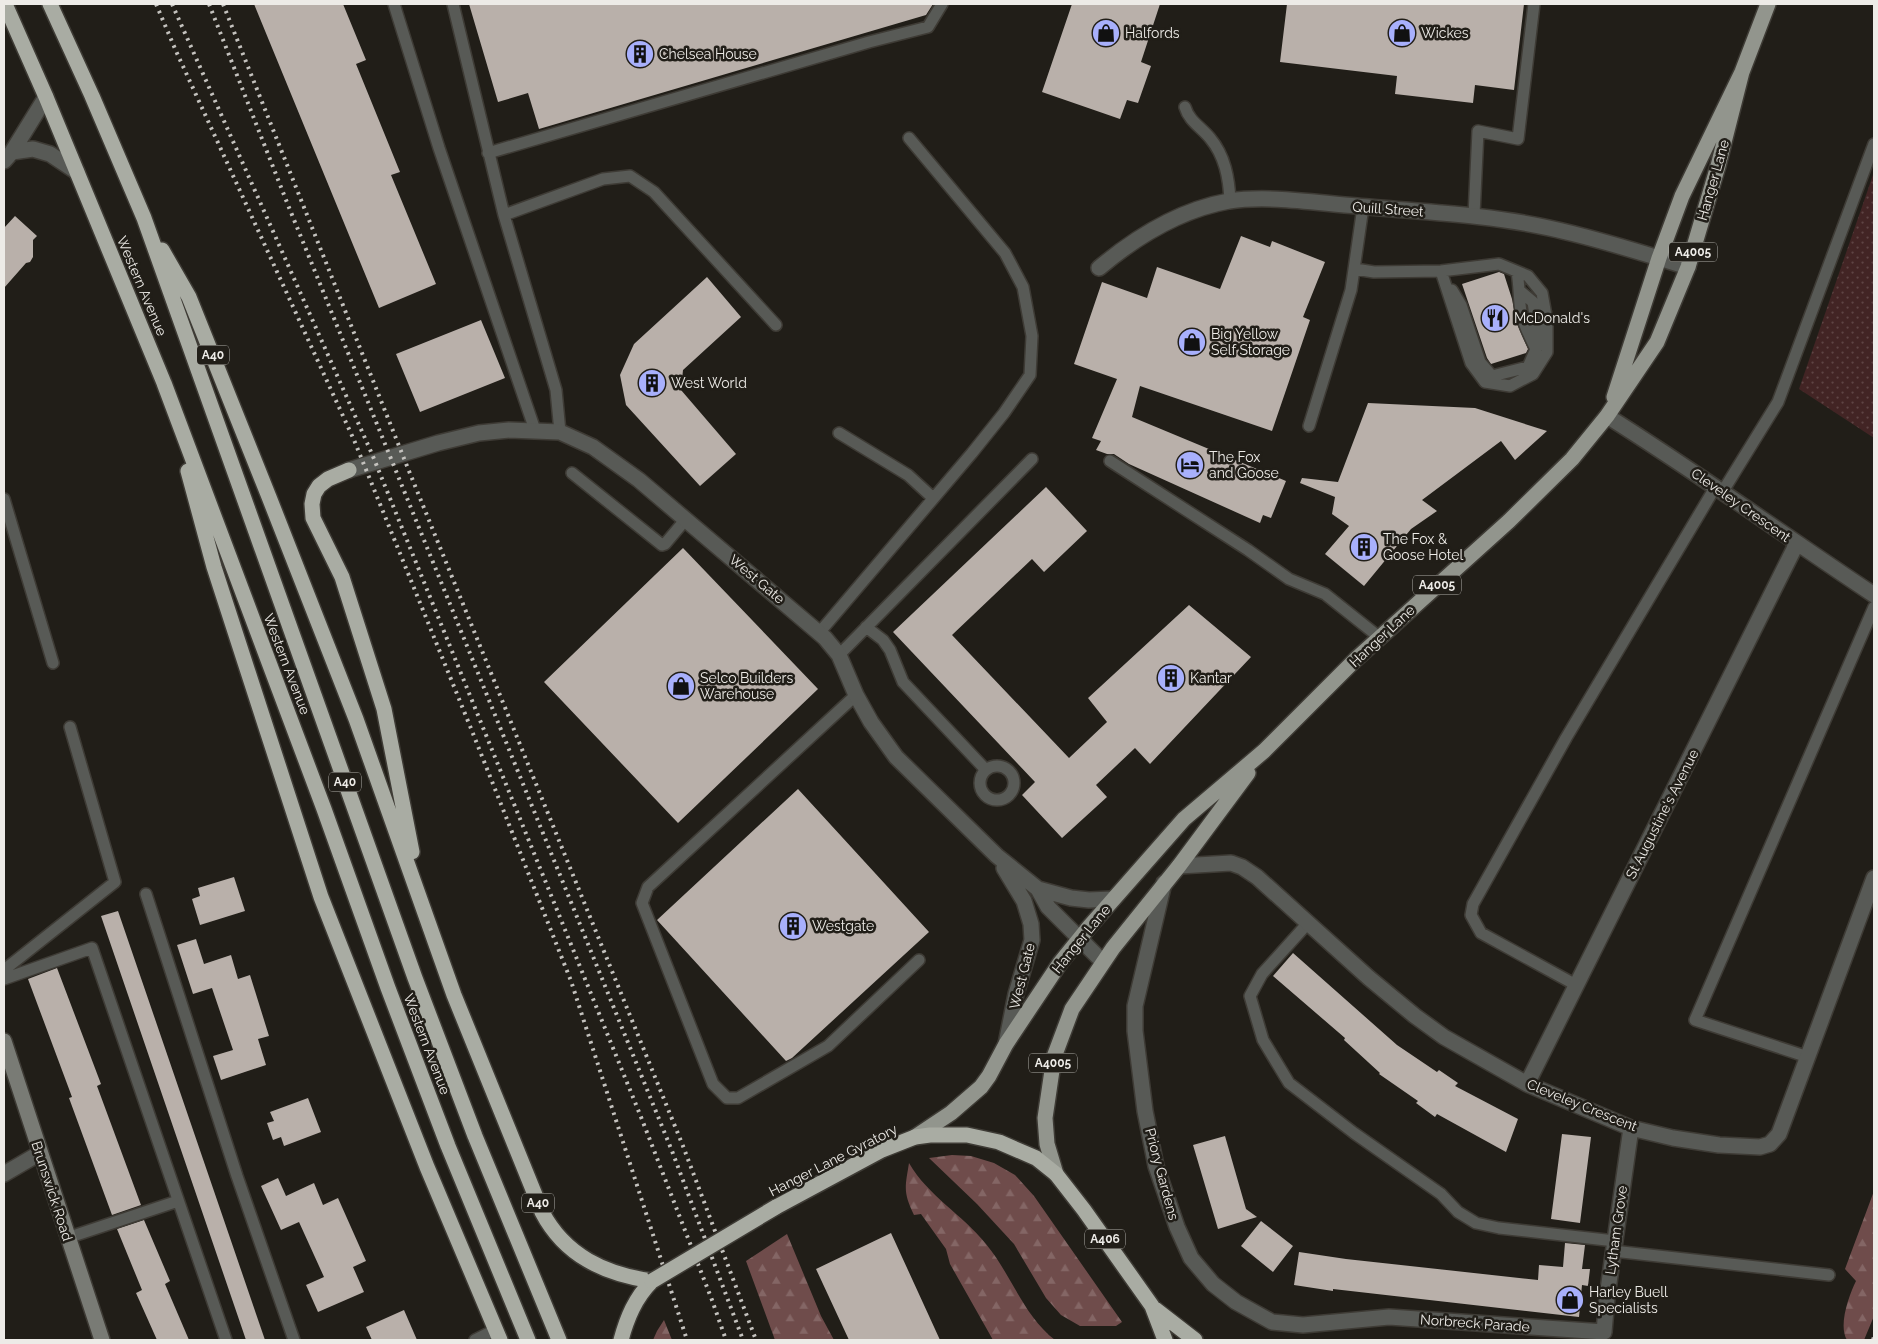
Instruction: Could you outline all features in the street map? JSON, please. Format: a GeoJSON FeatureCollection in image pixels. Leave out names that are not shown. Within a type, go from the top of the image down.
{"type":"FeatureCollection","features":[{"type":"Feature","properties":{"kind":"highway","name":"Western Avenue"},"geometry":{"type":"LineString","coordinates":[[5,4],[46,97],[164,383],[324,809],[388,988],[452,1155],[528,1340]]}},
{"type":"Feature","properties":{"kind":"highway","name":"Western Avenue"},"geometry":{"type":"LineString","coordinates":[[50,4],[144,218],[415,978],[475,1136],[559,1340]]}},
{"type":"Feature","properties":{"kind":"highway","name":"A40"},"geometry":{"type":"LineString","coordinates":[[144,218],[189,296],[356,720],[454,995],[546,1219],[564,1241],[590,1263],[623,1276],[652,1281]]}},
{"type":"Feature","properties":{"kind":"highway","name":"A40"},"geometry":{"type":"LineString","coordinates":[[164,383],[214,568],[310,869],[427,1167],[497,1335]]}},
{"type":"Feature","properties":{"kind":"highway"},"geometry":{"type":"LineString","coordinates":[[349,470],[328,478],[319,486],[314,494],[312,504],[313,518],[342,577],[384,709],[421,901]]}},
{"type":"Feature","properties":{"kind":"highway","name":"Hanger Lane Gyratory"},"geometry":{"type":"LineString","coordinates":[[620,1340],[638,1298],[652,1281],[776,1206],[882,1150],[915,1137],[930,1135],[966,1135],[999,1142],[1036,1158],[1056,1174],[1112,1248],[1152,1306],[1166,1340]]}},
{"type":"Feature","properties":{"kind":"highway","name":"A406"},"geometry":{"type":"LineString","coordinates":[[1152,1306],[1195,1340]]}},
{"type":"Feature","properties":{"kind":"main road","name":"Hanger Lane"},"geometry":{"type":"LineString","coordinates":[[1607,416],[1659,258],[1682,196],[1742,72],[1768,4]]}},
{"type":"Feature","properties":{"kind":"main road","name":"Hanger Lane"},"geometry":{"type":"LineString","coordinates":[[915,1137],[951,1112],[981,1087],[1006,1044],[1056,969],[1113,899],[1184,820],[1264,752],[1379,637],[1509,521],[1572,459],[1607,416],[1657,342],[1688,267],[1718,166],[1742,72]]}},
{"type":"Feature","properties":{"kind":"main road","name":"Hanger Lane"},"geometry":{"type":"LineString","coordinates":[[1056,1174],[1046,1144],[1045,1118],[1054,1057],[1072,1009],[1103,962],[1179,866],[1264,752]]}},
{"type":"Feature","properties":{"kind":"street"},"geometry":{"type":"LineString","coordinates":[[8,157],[46,97]]}},
{"type":"Feature","properties":{"kind":"street"},"geometry":{"type":"LineString","coordinates":[[8,157],[33,149],[50,154],[77,172]]}},
{"type":"Feature","properties":{"kind":"street","name":"Quill Street"},"geometry":{"type":"LineString","coordinates":[[1099,268],[1125,246],[1166,222],[1200,208],[1230,201],[1291,201],[1474,215],[1549,228],[1688,267]]}},
{"type":"Feature","properties":{"kind":"street","name":"Cleveley Crescent"},"geometry":{"type":"LineString","coordinates":[[1607,416],[1719,488],[1797,544],[1874,595]]}},
{"type":"Feature","properties":{"kind":"street","name":"West Gate"},"geometry":{"type":"LineString","coordinates":[[349,470],[438,443],[479,433],[509,430],[560,432],[593,447],[639,480],[819,633],[839,654],[856,695],[870,722],[896,757],[996,856],[1038,889],[1048,907],[1103,962]]}},
{"type":"Feature","properties":{"kind":"street","name":"St Augustine's Avenue"},"geometry":{"type":"LineString","coordinates":[[1527,1084],[1797,544]]}},
{"type":"Feature","properties":{"kind":"street","name":"West Gate"},"geometry":{"type":"LineString","coordinates":[[996,856],[1017,888],[1031,924],[1031,947],[1016,994],[1006,1044]]}},
{"type":"Feature","properties":{"kind":"street","name":"Cleveley Crescent"},"geometry":{"type":"LineString","coordinates":[[1179,866],[1231,863],[1258,876],[1369,978],[1436,1032],[1527,1084],[1632,1128],[1673,1138],[1719,1145],[1760,1147],[1770,1144],[1779,1134],[1874,878]]}},
{"type":"Feature","properties":{"kind":"street","name":"Priory Gardens"},"geometry":{"type":"LineString","coordinates":[[1164,883],[1135,1006],[1135,1031],[1145,1111],[1156,1166],[1176,1227],[1191,1258],[1213,1284],[1236,1302],[1272,1322],[1302,1325],[1346,1320]]}},
{"type":"Feature","properties":{"kind":"street","name":"West Gate"},"geometry":{"type":"LineString","coordinates":[[1038,889],[1071,898],[1089,900],[1113,899]]}},
{"type":"Feature","properties":{"kind":"street","name":"Brunswick Road"},"geometry":{"type":"LineString","coordinates":[[4,1041],[102,1340]]}},
{"type":"Feature","properties":{"kind":"street","name":"Lytham Grove"},"geometry":{"type":"LineString","coordinates":[[1604,1332],[1614,1246],[1632,1128]]}},
{"type":"Feature","properties":{"kind":"street"},"geometry":{"type":"LineString","coordinates":[[4,1174],[40,1153]]}},
{"type":"Feature","properties":{"kind":"street","name":"Norbreck Parade"},"geometry":{"type":"LineString","coordinates":[[1346,1320],[1389,1317],[1604,1332]]}},
{"type":"Feature","properties":{"kind":"lane"},"geometry":{"type":"LineString","coordinates":[[394,4],[442,158],[535,430]]}},
{"type":"Feature","properties":{"kind":"lane"},"geometry":{"type":"LineString","coordinates":[[453,4],[504,215],[556,390],[560,432]]}},
{"type":"Feature","properties":{"kind":"lane"},"geometry":{"type":"LineString","coordinates":[[488,153],[869,42],[928,27],[942,4]]}},
{"type":"Feature","properties":{"kind":"lane"},"geometry":{"type":"LineString","coordinates":[[1474,215],[1478,131],[1518,140],[1534,4]]}},
{"type":"Feature","properties":{"kind":"lane"},"geometry":{"type":"LineString","coordinates":[[1185,107],[1194,123],[1210,138],[1221,154],[1226,169],[1230,201]]}},
{"type":"Feature","properties":{"kind":"lane"},"geometry":{"type":"LineString","coordinates":[[819,633],[1004,412],[1030,375],[1032,336],[1023,287],[1005,253],[909,138]]}},
{"type":"Feature","properties":{"kind":"lane"},"geometry":{"type":"LineString","coordinates":[[1576,985],[1481,933],[1471,915],[1473,904],[1566,738],[1719,488],[1778,402],[1874,144]]}},
{"type":"Feature","properties":{"kind":"lane"},"geometry":{"type":"LineString","coordinates":[[504,215],[603,179],[630,176],[654,192],[776,325]]}},
{"type":"Feature","properties":{"kind":"lane"},"geometry":{"type":"LineString","coordinates":[[1309,426],[1352,290],[1363,207]]}},
{"type":"Feature","properties":{"kind":"lane"},"geometry":{"type":"LineString","coordinates":[[1355,269],[1374,272],[1441,271],[1499,264],[1528,276],[1542,293],[1547,321],[1547,352],[1533,374],[1510,386],[1485,382],[1471,363],[1441,271]]}},
{"type":"Feature","properties":{"kind":"lane"},"geometry":{"type":"LineString","coordinates":[[1441,271],[1461,305],[1480,362],[1492,376],[1528,367],[1536,349],[1538,335],[1533,302],[1521,292],[1518,272]]}},
{"type":"Feature","properties":{"kind":"lane"},"geometry":{"type":"LineString","coordinates":[[839,433],[908,475],[933,498]]}},
{"type":"Feature","properties":{"kind":"lane"},"geometry":{"type":"LineString","coordinates":[[839,654],[1032,459]]}},
{"type":"Feature","properties":{"kind":"lane"},"geometry":{"type":"LineString","coordinates":[[1110,461],[1248,550],[1289,579],[1325,594],[1379,637]]}},
{"type":"Feature","properties":{"kind":"lane"},"geometry":{"type":"LineString","coordinates":[[572,473],[662,545],[665,544],[686,519]]}},
{"type":"Feature","properties":{"kind":"lane"},"geometry":{"type":"LineString","coordinates":[[4,499],[53,664]]}},
{"type":"Feature","properties":{"kind":"lane"},"geometry":{"type":"LineString","coordinates":[[1808,1057],[1695,1020],[1874,607]]}},
{"type":"Feature","properties":{"kind":"lane"},"geometry":{"type":"LineString","coordinates":[[866,627],[883,640],[890,650],[903,682],[986,770]]}},
{"type":"Feature","properties":{"kind":"lane"},"geometry":{"type":"LineString","coordinates":[[856,695],[648,887],[642,903],[713,1084],[727,1098],[738,1098],[828,1046],[918,960]]}},
{"type":"Feature","properties":{"kind":"lane"},"geometry":{"type":"LineString","coordinates":[[4,970],[115,882],[70,727]]}},
{"type":"Feature","properties":{"kind":"lane"},"geometry":{"type":"LineString","coordinates":[[146,894],[237,1176],[294,1340]]}},
{"type":"Feature","properties":{"kind":"lane"},"geometry":{"type":"LineString","coordinates":[[1308,923],[1262,974],[1250,996],[1263,1040],[1289,1083],[1354,1134],[1441,1194],[1458,1212],[1476,1223],[1499,1228],[1614,1246],[1829,1275]]}},
{"type":"Feature","properties":{"kind":"lane"},"geometry":{"type":"LineString","coordinates":[[4,979],[92,948],[226,1340]]}},
{"type":"Feature","properties":{"kind":"lane"},"geometry":{"type":"LineString","coordinates":[[67,1238],[178,1201]]}},
{"type":"Feature","properties":{"kind":"lane"},"geometry":{"type":"LineString","coordinates":[[475,1340],[497,1335]]}},
{"type":"Feature","properties":{"kind":"green space"},"geometry":{"type":"Polygon","coordinates":[[[952,1155],[971,1156],[994,1163],[1015,1175],[1034,1196],[1122,1322],[1116,1326],[1080,1326],[1061,1315],[1046,1298],[1014,1244],[977,1204],[929,1158],[952,1155]]]}},
{"type":"Feature","properties":{"kind":"green space"},"geometry":{"type":"Polygon","coordinates":[[[909,1163],[935,1195],[977,1233],[1003,1268],[1034,1319],[1055,1340],[993,1340],[950,1264],[946,1249],[921,1214],[914,1215],[906,1190],[909,1163]]]}},
{"type":"Feature","properties":{"kind":"green space"},"geometry":{"type":"Polygon","coordinates":[[[1874,1191],[1874,1316],[1864,1340],[1847,1340],[1844,1319],[1850,1294],[1856,1281],[1845,1269],[1874,1191]]]}},
{"type":"Feature","properties":{"kind":"green space"},"geometry":{"type":"Polygon","coordinates":[[[787,1234],[821,1316],[834,1340],[775,1340],[746,1261],[787,1234]]]}},
{"type":"Feature","properties":{"kind":"green space"},"geometry":{"type":"Polygon","coordinates":[[[664,1320],[672,1340],[653,1340],[657,1331],[664,1320]]]}},
{"type":"Feature","properties":{"kind":"shaded area"},"geometry":{"type":"Polygon","coordinates":[[[1874,172],[1874,438],[1799,389],[1874,172]]]}},
{"type":"Feature","properties":{"kind":"building"},"geometry":{"type":"Polygon","coordinates":[[[254,4],[343,4],[366,60],[356,64],[400,172],[391,175],[436,284],[379,308],[254,4]]]}},
{"type":"Feature","properties":{"kind":"building","name":"Chelsea House"},"geometry":{"type":"Polygon","coordinates":[[[469,4],[933,4],[926,15],[539,129],[528,93],[498,102],[469,4]]]}},
{"type":"Feature","properties":{"kind":"building","name":"Halfords"},"geometry":{"type":"Polygon","coordinates":[[[1072,4],[1160,4],[1141,62],[1151,66],[1138,103],[1127,100],[1120,119],[1042,92],[1072,4]]]}},
{"type":"Feature","properties":{"kind":"building","name":"Wickes"},"geometry":{"type":"Polygon","coordinates":[[[1287,4],[1524,4],[1514,90],[1475,85],[1473,103],[1395,94],[1397,76],[1280,62],[1287,4]]]}},
{"type":"Feature","properties":{"kind":"building"},"geometry":{"type":"Polygon","coordinates":[[[15,216],[37,236],[33,240],[33,257],[30,262],[26,263],[4,288],[4,228],[15,216]]]}},
{"type":"Feature","properties":{"kind":"building","name":"Big Yellow Self Storage"},"geometry":{"type":"Polygon","coordinates":[[[1241,236],[1270,247],[1272,241],[1325,262],[1303,317],[1310,320],[1272,431],[1140,386],[1132,417],[1286,481],[1271,518],[1263,515],[1260,523],[1129,464],[1114,454],[1107,454],[1096,450],[1101,441],[1092,438],[1117,379],[1074,364],[1102,282],[1147,298],[1157,267],[1220,289],[1241,236]]]}},
{"type":"Feature","properties":{"kind":"building","name":"McDonald's"},"geometry":{"type":"Polygon","coordinates":[[[1499,272],[1504,274],[1517,324],[1528,349],[1526,353],[1491,364],[1487,358],[1462,284],[1499,272]]]}},
{"type":"Feature","properties":{"kind":"building","name":"West World"},"geometry":{"type":"Polygon","coordinates":[[[707,277],[741,317],[683,370],[681,390],[736,454],[700,486],[626,405],[620,375],[634,344],[707,277]]]}},
{"type":"Feature","properties":{"kind":"building"},"geometry":{"type":"Polygon","coordinates":[[[481,320],[505,378],[420,412],[396,354],[481,320]]]}},
{"type":"Feature","properties":{"kind":"building"},"geometry":{"type":"Polygon","coordinates":[[[1368,403],[1475,408],[1547,431],[1515,460],[1501,441],[1422,500],[1437,511],[1411,529],[1364,586],[1325,554],[1349,526],[1332,514],[1335,497],[1300,483],[1302,478],[1338,482],[1368,403]]]}},
{"type":"Feature","properties":{"kind":"building","name":"Kantar"},"geometry":{"type":"Polygon","coordinates":[[[1046,487],[1087,531],[1044,572],[1032,559],[952,635],[1069,758],[1107,722],[1088,698],[1189,605],[1251,657],[1150,764],[1135,748],[1096,785],[1107,797],[1062,838],[1022,795],[1035,782],[893,632],[1046,487]]]}},
{"type":"Feature","properties":{"kind":"building","name":"Selco Builders Warehouse"},"geometry":{"type":"Polygon","coordinates":[[[683,548],[818,689],[678,823],[544,682],[683,548]]]}},
{"type":"Feature","properties":{"kind":"building","name":"Westgate"},"geometry":{"type":"Polygon","coordinates":[[[798,789],[929,932],[792,1058],[786,1061],[657,920],[798,789]]]}},
{"type":"Feature","properties":{"kind":"building"},"geometry":{"type":"Polygon","coordinates":[[[234,877],[245,911],[200,925],[192,899],[200,896],[198,888],[234,877]]]}},
{"type":"Feature","properties":{"kind":"building"},"geometry":{"type":"Polygon","coordinates":[[[118,911],[265,1340],[246,1340],[101,916],[118,911]]]}},
{"type":"Feature","properties":{"kind":"building"},"geometry":{"type":"Polygon","coordinates":[[[196,939],[204,964],[231,955],[238,979],[250,975],[269,1036],[258,1039],[266,1065],[221,1080],[213,1056],[233,1050],[212,988],[193,994],[177,945],[196,939]]]}},
{"type":"Feature","properties":{"kind":"building"},"geometry":{"type":"Polygon","coordinates":[[[1293,953],[1397,1045],[1437,1072],[1439,1070],[1458,1083],[1455,1086],[1518,1119],[1506,1152],[1437,1114],[1435,1117],[1416,1103],[1418,1101],[1379,1074],[1344,1040],[1345,1038],[1273,976],[1293,953]]]}},
{"type":"Feature","properties":{"kind":"building"},"geometry":{"type":"Polygon","coordinates":[[[57,968],[101,1084],[97,1086],[141,1205],[112,1215],[69,1098],[72,1097],[28,979],[57,968]]]}},
{"type":"Feature","properties":{"kind":"building"},"geometry":{"type":"Polygon","coordinates":[[[308,1098],[321,1132],[284,1146],[281,1137],[273,1140],[267,1123],[274,1121],[270,1112],[308,1098]]]}},
{"type":"Feature","properties":{"kind":"building"},"geometry":{"type":"Polygon","coordinates":[[[1562,1134],[1591,1137],[1580,1223],[1551,1219],[1562,1134]]]}},
{"type":"Feature","properties":{"kind":"building"},"geometry":{"type":"Polygon","coordinates":[[[1225,1136],[1246,1209],[1257,1217],[1218,1229],[1193,1145],[1225,1136]]]}},
{"type":"Feature","properties":{"kind":"building"},"geometry":{"type":"Polygon","coordinates":[[[278,1178],[286,1196],[314,1183],[323,1205],[338,1198],[366,1261],[353,1267],[364,1292],[318,1312],[306,1285],[324,1277],[299,1222],[281,1230],[261,1186],[278,1178]]]}},
{"type":"Feature","properties":{"kind":"building"},"geometry":{"type":"Polygon","coordinates":[[[144,1220],[170,1281],[165,1284],[189,1340],[157,1340],[136,1293],[142,1290],[117,1229],[144,1220]]]}},
{"type":"Feature","properties":{"kind":"building"},"geometry":{"type":"Polygon","coordinates":[[[1261,1221],[1293,1246],[1273,1272],[1241,1246],[1261,1221]]]}},
{"type":"Feature","properties":{"kind":"building"},"geometry":{"type":"Polygon","coordinates":[[[891,1233],[940,1340],[849,1340],[816,1269],[891,1233]]]}},
{"type":"Feature","properties":{"kind":"building"},"geometry":{"type":"Polygon","coordinates":[[[1565,1243],[1585,1245],[1582,1269],[1590,1269],[1588,1286],[1582,1285],[1579,1317],[1333,1289],[1333,1291],[1294,1285],[1299,1252],[1538,1280],[1539,1265],[1563,1267],[1565,1243]]]}},
{"type":"Feature","properties":{"kind":"building"},"geometry":{"type":"Polygon","coordinates":[[[404,1310],[417,1340],[372,1340],[366,1327],[404,1310]]]}},
{"type":"Feature","properties":{"kind":"railway"},"geometry":{"type":"LineString","coordinates":[[156,4],[354,440],[472,731],[571,981],[687,1340]]}},
{"type":"Feature","properties":{"kind":"railway"},"geometry":{"type":"LineString","coordinates":[[172,4],[372,454],[641,1117],[726,1340]]}},
{"type":"Feature","properties":{"kind":"railway"},"geometry":{"type":"LineString","coordinates":[[209,4],[288,205],[672,1151],[743,1340]]}},
{"type":"Feature","properties":{"kind":"railway"},"geometry":{"type":"LineString","coordinates":[[223,4],[409,471],[683,1146],[756,1340]]}},
{"type":"Feature","properties":{"kind":"place","name":"Halfords"},"geometry":{"type":"Point","coordinates":[1106,33]}},
{"type":"Feature","properties":{"kind":"place","name":"Wickes"},"geometry":{"type":"Point","coordinates":[1402,33]}},
{"type":"Feature","properties":{"kind":"place","name":"Chelsea House"},"geometry":{"type":"Point","coordinates":[640,54]}},
{"type":"Feature","properties":{"kind":"place","name":"McDonald's"},"geometry":{"type":"Point","coordinates":[1495,318]}},
{"type":"Feature","properties":{"kind":"place","name":"Big Yellow Self Storage"},"geometry":{"type":"Point","coordinates":[1192,342]}},
{"type":"Feature","properties":{"kind":"place","name":"West World"},"geometry":{"type":"Point","coordinates":[652,383]}},
{"type":"Feature","properties":{"kind":"place","name":"The Fox and Goose"},"geometry":{"type":"Point","coordinates":[1190,465]}},
{"type":"Feature","properties":{"kind":"place","name":"The Fox & Goose Hotel"},"geometry":{"type":"Point","coordinates":[1364,547]}},
{"type":"Feature","properties":{"kind":"place","name":"Kantar"},"geometry":{"type":"Point","coordinates":[1171,678]}},
{"type":"Feature","properties":{"kind":"place","name":"Selco Builders Warehouse"},"geometry":{"type":"Point","coordinates":[681,686]}},
{"type":"Feature","properties":{"kind":"place","name":"Westgate"},"geometry":{"type":"Point","coordinates":[793,926]}},
{"type":"Feature","properties":{"kind":"place","name":"Harley Buell Specialists"},"geometry":{"type":"Point","coordinates":[1570,1300]}}]}
